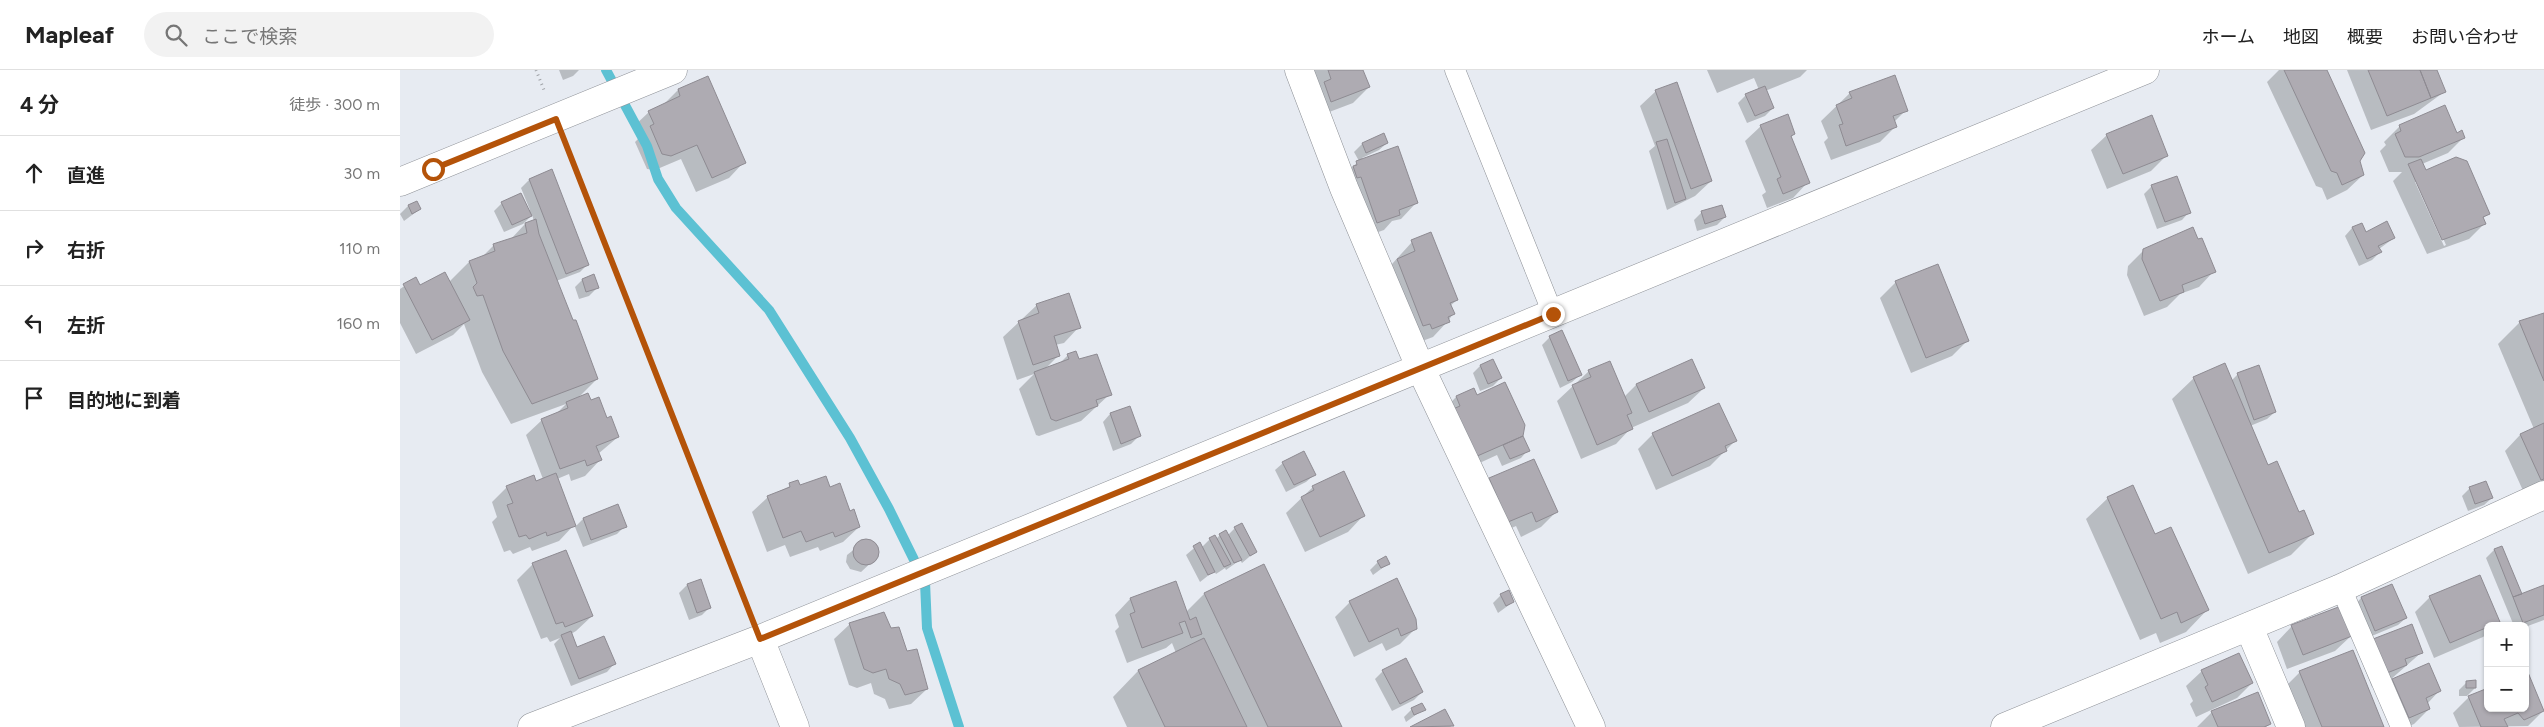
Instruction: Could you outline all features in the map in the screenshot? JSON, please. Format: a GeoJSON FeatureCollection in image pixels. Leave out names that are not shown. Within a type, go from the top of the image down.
{"type":"FeatureCollection","features":[{"type":"Feature","properties":{"kind":"street"},"geometry":{"type":"LineString","coordinates":[[400,182],[673,70]]}},
{"type":"Feature","properties":{"kind":"street"},"geometry":{"type":"LineString","coordinates":[[1299,70],[1344,188],[1420,367],[1591,727]]}},
{"type":"Feature","properties":{"kind":"street"},"geometry":{"type":"LineString","coordinates":[[532,727],[760,639],[2145,70]]}},
{"type":"Feature","properties":{"kind":"street"},"geometry":{"type":"LineString","coordinates":[[2005,727],[2341,588],[2543,498]]}},
{"type":"Feature","properties":{"kind":"street"},"geometry":{"type":"LineString","coordinates":[[2249,627],[2291,727]]}},
{"type":"Feature","properties":{"kind":"street"},"geometry":{"type":"LineString","coordinates":[[760,639],[795,727]]}},
{"type":"Feature","properties":{"kind":"lane"},"geometry":{"type":"LineString","coordinates":[[1455,70],[1553,314]]}},
{"type":"Feature","properties":{"kind":"lane"},"geometry":{"type":"LineString","coordinates":[[2341,588],[2401,727]]}},
{"type":"Feature","properties":{"kind":"path"},"geometry":{"type":"LineString","coordinates":[[536,70],[760,639]]}},
{"type":"Feature","properties":{"kind":"building"},"geometry":{"type":"Polygon","coordinates":[[[1328,70],[1363,70],[1370,87],[1331,102],[1324,82],[1331,79],[1328,70]]]}},
{"type":"Feature","properties":{"kind":"building"},"geometry":{"type":"Polygon","coordinates":[[[2284,70],[2327,70],[2365,153],[2360,161],[2364,175],[2342,185],[2337,173],[2331,171],[2284,70]]]}},
{"type":"Feature","properties":{"kind":"building"},"geometry":{"type":"Polygon","coordinates":[[[2368,70],[2420,70],[2431,98],[2387,116],[2368,70]]]}},
{"type":"Feature","properties":{"kind":"building"},"geometry":{"type":"Polygon","coordinates":[[[2420,70],[2437,70],[2446,92],[2431,98],[2420,70]]]}},
{"type":"Feature","properties":{"kind":"building"},"geometry":{"type":"Polygon","coordinates":[[[1895,75],[1908,111],[1893,116],[1897,127],[1846,146],[1839,125],[1843,124],[1836,105],[1852,98],[1849,92],[1895,75]]]}},
{"type":"Feature","properties":{"kind":"building"},"geometry":{"type":"Polygon","coordinates":[[[708,76],[746,163],[712,178],[697,145],[671,156],[662,154],[650,126],[654,124],[648,111],[680,96],[678,89],[708,76]]]}},
{"type":"Feature","properties":{"kind":"building"},"geometry":{"type":"Polygon","coordinates":[[[1677,82],[1712,181],[1691,189],[1655,90],[1677,82]]]}},
{"type":"Feature","properties":{"kind":"building"},"geometry":{"type":"Polygon","coordinates":[[[1765,86],[1774,108],[1755,116],[1745,94],[1765,86]]]}},
{"type":"Feature","properties":{"kind":"building"},"geometry":{"type":"Polygon","coordinates":[[[2445,105],[2457,133],[2462,130],[2465,138],[2419,157],[2405,157],[2395,134],[2401,131],[2399,125],[2445,105]]]}},
{"type":"Feature","properties":{"kind":"building"},"geometry":{"type":"Polygon","coordinates":[[[1788,114],[1795,134],[1791,136],[1810,183],[1783,194],[1777,179],[1781,177],[1760,125],[1788,114]]]}},
{"type":"Feature","properties":{"kind":"building"},"geometry":{"type":"Polygon","coordinates":[[[2152,115],[2168,156],[2123,174],[2106,134],[2152,115]]]}},
{"type":"Feature","properties":{"kind":"building"},"geometry":{"type":"Polygon","coordinates":[[[1384,133],[1388,143],[1366,153],[1362,143],[1384,133]]]}},
{"type":"Feature","properties":{"kind":"building"},"geometry":{"type":"Polygon","coordinates":[[[1667,139],[1686,199],[1675,203],[1656,142],[1667,139]]]}},
{"type":"Feature","properties":{"kind":"building"},"geometry":{"type":"Polygon","coordinates":[[[1398,146],[1418,203],[1399,210],[1400,215],[1377,223],[1361,177],[1357,178],[1353,166],[1357,165],[1356,161],[1398,146]]]}},
{"type":"Feature","properties":{"kind":"building"},"geometry":{"type":"Polygon","coordinates":[[[2456,157],[2467,161],[2490,214],[2483,217],[2486,224],[2442,240],[2408,164],[2421,159],[2426,170],[2456,157]]]}},
{"type":"Feature","properties":{"kind":"building"},"geometry":{"type":"Polygon","coordinates":[[[552,169],[589,265],[566,274],[529,179],[552,169]]]}},
{"type":"Feature","properties":{"kind":"building"},"geometry":{"type":"Polygon","coordinates":[[[2177,176],[2191,213],[2165,222],[2151,185],[2177,176]]]}},
{"type":"Feature","properties":{"kind":"building"},"geometry":{"type":"Polygon","coordinates":[[[521,193],[532,216],[512,225],[501,202],[521,193]]]}},
{"type":"Feature","properties":{"kind":"building"},"geometry":{"type":"Polygon","coordinates":[[[417,201],[421,209],[412,214],[408,205],[417,201]]]}},
{"type":"Feature","properties":{"kind":"building"},"geometry":{"type":"Polygon","coordinates":[[[1722,205],[1726,217],[1705,224],[1701,211],[1722,205]]]}},
{"type":"Feature","properties":{"kind":"building"},"geometry":{"type":"Polygon","coordinates":[[[536,219],[539,234],[573,320],[576,320],[598,379],[532,404],[503,351],[483,295],[477,296],[473,287],[477,283],[469,261],[495,251],[493,244],[527,233],[525,223],[536,219]]]}},
{"type":"Feature","properties":{"kind":"building"},"geometry":{"type":"Polygon","coordinates":[[[2387,221],[2395,238],[2378,246],[2382,252],[2367,259],[2352,227],[2362,223],[2366,232],[2387,221]]]}},
{"type":"Feature","properties":{"kind":"building"},"geometry":{"type":"Polygon","coordinates":[[[2193,227],[2198,239],[2202,238],[2216,272],[2182,285],[2184,292],[2160,301],[2142,259],[2143,249],[2193,227]]]}},
{"type":"Feature","properties":{"kind":"building"},"geometry":{"type":"Polygon","coordinates":[[[1431,232],[1458,300],[1450,303],[1455,314],[1448,317],[1450,322],[1432,329],[1430,324],[1423,326],[1397,259],[1415,251],[1411,240],[1431,232]]]}},
{"type":"Feature","properties":{"kind":"building"},"geometry":{"type":"Polygon","coordinates":[[[1938,264],[1969,341],[1926,358],[1895,281],[1938,264]]]}},
{"type":"Feature","properties":{"kind":"building"},"geometry":{"type":"Polygon","coordinates":[[[445,272],[470,320],[432,340],[403,284],[416,277],[420,285],[445,272]]]}},
{"type":"Feature","properties":{"kind":"building"},"geometry":{"type":"Polygon","coordinates":[[[594,274],[599,288],[586,292],[582,279],[594,274]]]}},
{"type":"Feature","properties":{"kind":"building"},"geometry":{"type":"Polygon","coordinates":[[[1069,293],[1081,328],[1054,336],[1060,356],[1033,365],[1018,321],[1039,313],[1036,304],[1069,293]]]}},
{"type":"Feature","properties":{"kind":"building"},"geometry":{"type":"Polygon","coordinates":[[[2544,313],[2544,381],[2519,321],[2544,313]]]}},
{"type":"Feature","properties":{"kind":"building"},"geometry":{"type":"Polygon","coordinates":[[[1562,330],[1582,375],[1568,381],[1549,336],[1562,330]]]}},
{"type":"Feature","properties":{"kind":"building"},"geometry":{"type":"Polygon","coordinates":[[[1076,351],[1079,359],[1097,354],[1112,395],[1096,400],[1098,406],[1056,421],[1051,419],[1034,372],[1069,359],[1067,354],[1076,351]]]}},
{"type":"Feature","properties":{"kind":"building"},"geometry":{"type":"Polygon","coordinates":[[[1493,359],[1502,378],[1488,384],[1480,365],[1493,359]]]}},
{"type":"Feature","properties":{"kind":"building"},"geometry":{"type":"Polygon","coordinates":[[[1692,359],[1705,388],[1649,412],[1636,384],[1692,359]]]}},
{"type":"Feature","properties":{"kind":"building"},"geometry":{"type":"Polygon","coordinates":[[[1610,361],[1632,413],[1627,415],[1633,429],[1597,445],[1572,385],[1591,377],[1588,370],[1610,361]]]}},
{"type":"Feature","properties":{"kind":"building"},"geometry":{"type":"Polygon","coordinates":[[[2225,363],[2268,465],[2277,461],[2299,512],[2304,510],[2314,534],[2269,553],[2193,377],[2225,363]]]}},
{"type":"Feature","properties":{"kind":"building"},"geometry":{"type":"Polygon","coordinates":[[[2259,365],[2276,412],[2254,420],[2237,373],[2259,365]]]}},
{"type":"Feature","properties":{"kind":"building"},"geometry":{"type":"Polygon","coordinates":[[[1505,382],[1525,425],[1523,436],[1475,457],[1453,409],[1460,406],[1456,396],[1474,388],[1477,395],[1505,382]]]}},
{"type":"Feature","properties":{"kind":"building"},"geometry":{"type":"Polygon","coordinates":[[[588,393],[591,400],[599,397],[607,418],[611,416],[619,437],[596,446],[602,460],[587,466],[585,460],[560,469],[541,419],[568,408],[566,402],[588,393]]]}},
{"type":"Feature","properties":{"kind":"building"},"geometry":{"type":"Polygon","coordinates":[[[1719,403],[1737,441],[1725,446],[1727,451],[1672,476],[1652,433],[1719,403]]]}},
{"type":"Feature","properties":{"kind":"building"},"geometry":{"type":"Polygon","coordinates":[[[1130,406],[1141,436],[1121,444],[1110,413],[1130,406]]]}},
{"type":"Feature","properties":{"kind":"building"},"geometry":{"type":"Polygon","coordinates":[[[2544,423],[2544,479],[2541,480],[2520,434],[2544,423]]]}},
{"type":"Feature","properties":{"kind":"building"},"geometry":{"type":"Polygon","coordinates":[[[1523,436],[1530,451],[1510,459],[1503,445],[1523,436]]]}},
{"type":"Feature","properties":{"kind":"building"},"geometry":{"type":"Polygon","coordinates":[[[1304,451],[1316,475],[1294,485],[1282,462],[1304,451]]]}},
{"type":"Feature","properties":{"kind":"building"},"geometry":{"type":"Polygon","coordinates":[[[1534,459],[1558,512],[1536,522],[1532,512],[1508,522],[1489,478],[1534,459]]]}},
{"type":"Feature","properties":{"kind":"building"},"geometry":{"type":"Polygon","coordinates":[[[1344,471],[1365,516],[1320,537],[1301,497],[1314,490],[1312,486],[1344,471]]]}},
{"type":"Feature","properties":{"kind":"building"},"geometry":{"type":"Polygon","coordinates":[[[556,473],[576,526],[547,536],[546,532],[529,539],[526,535],[519,537],[507,505],[513,503],[506,486],[534,475],[536,481],[556,473]]]}},
{"type":"Feature","properties":{"kind":"building"},"geometry":{"type":"Polygon","coordinates":[[[826,476],[830,487],[840,483],[850,511],[854,509],[860,527],[835,537],[833,532],[806,542],[801,531],[783,538],[767,496],[790,487],[789,483],[798,480],[800,485],[826,476]]]}},
{"type":"Feature","properties":{"kind":"building"},"geometry":{"type":"Polygon","coordinates":[[[2486,481],[2493,498],[2475,504],[2469,487],[2486,481]]]}},
{"type":"Feature","properties":{"kind":"building"},"geometry":{"type":"Polygon","coordinates":[[[2133,485],[2155,534],[2171,527],[2209,610],[2181,623],[2177,612],[2161,619],[2107,497],[2133,485]]]}},
{"type":"Feature","properties":{"kind":"building"},"geometry":{"type":"Polygon","coordinates":[[[618,504],[627,527],[591,540],[583,518],[618,504]]]}},
{"type":"Feature","properties":{"kind":"building"},"geometry":{"type":"Polygon","coordinates":[[[1242,523],[1257,552],[1250,556],[1234,527],[1242,523]]]}},
{"type":"Feature","properties":{"kind":"building"},"geometry":{"type":"Polygon","coordinates":[[[1226,530],[1242,560],[1234,563],[1219,534],[1226,530]]]}},
{"type":"Feature","properties":{"kind":"building"},"geometry":{"type":"Polygon","coordinates":[[[1215,535],[1231,564],[1224,567],[1209,538],[1215,535]]]}},
{"type":"Feature","properties":{"kind":"building"},"geometry":{"type":"Polygon","coordinates":[[[866,539],[875,543],[879,552],[875,561],[866,565],[857,561],[853,552],[857,543],[866,539]]]}},
{"type":"Feature","properties":{"kind":"building"},"geometry":{"type":"Polygon","coordinates":[[[1200,542],[1215,572],[1208,575],[1193,546],[1200,542]]]}},
{"type":"Feature","properties":{"kind":"building"},"geometry":{"type":"Polygon","coordinates":[[[2502,546],[2522,594],[2513,597],[2494,549],[2502,546]]]}},
{"type":"Feature","properties":{"kind":"building"},"geometry":{"type":"Polygon","coordinates":[[[566,550],[593,616],[565,627],[563,622],[556,624],[532,563],[566,550]]]}},
{"type":"Feature","properties":{"kind":"building"},"geometry":{"type":"Polygon","coordinates":[[[1386,556],[1390,564],[1381,568],[1377,561],[1386,556]]]}},
{"type":"Feature","properties":{"kind":"building"},"geometry":{"type":"Polygon","coordinates":[[[1264,564],[1342,727],[1268,727],[1204,593],[1264,564]]]}},
{"type":"Feature","properties":{"kind":"building"},"geometry":{"type":"Polygon","coordinates":[[[2480,575],[2500,622],[2484,622],[2484,629],[2450,643],[2429,596],[2480,575]]]}},
{"type":"Feature","properties":{"kind":"building"},"geometry":{"type":"Polygon","coordinates":[[[1397,578],[1416,619],[1417,629],[1401,636],[1398,628],[1369,642],[1349,601],[1397,578]]]}},
{"type":"Feature","properties":{"kind":"building"},"geometry":{"type":"Polygon","coordinates":[[[701,579],[711,608],[697,613],[687,584],[701,579]]]}},
{"type":"Feature","properties":{"kind":"building"},"geometry":{"type":"Polygon","coordinates":[[[1176,581],[1190,620],[1196,617],[1202,634],[1191,638],[1185,621],[1179,623],[1183,633],[1142,648],[1130,614],[1135,612],[1130,598],[1176,581]]]}},
{"type":"Feature","properties":{"kind":"building"},"geometry":{"type":"Polygon","coordinates":[[[2392,584],[2407,618],[2375,631],[2361,597],[2392,584]]]}},
{"type":"Feature","properties":{"kind":"building"},"geometry":{"type":"Polygon","coordinates":[[[2544,585],[2544,615],[2523,622],[2513,597],[2544,585]]]}},
{"type":"Feature","properties":{"kind":"building"},"geometry":{"type":"Polygon","coordinates":[[[1509,590],[1514,602],[1506,606],[1500,594],[1509,590]]]}},
{"type":"Feature","properties":{"kind":"building"},"geometry":{"type":"Polygon","coordinates":[[[2341,606],[2352,636],[2303,655],[2291,625],[2341,606]]]}},
{"type":"Feature","properties":{"kind":"building"},"geometry":{"type":"Polygon","coordinates":[[[884,612],[891,628],[899,627],[907,651],[917,649],[928,689],[905,695],[900,684],[889,679],[886,669],[873,673],[864,669],[849,623],[884,612]]]}},
{"type":"Feature","properties":{"kind":"building"},"geometry":{"type":"Polygon","coordinates":[[[2412,624],[2423,653],[2405,659],[2407,665],[2387,673],[2373,639],[2412,624]]]}},
{"type":"Feature","properties":{"kind":"building"},"geometry":{"type":"Polygon","coordinates":[[[571,631],[577,647],[604,636],[616,664],[579,679],[561,635],[571,631]]]}},
{"type":"Feature","properties":{"kind":"building"},"geometry":{"type":"Polygon","coordinates":[[[1204,638],[1247,727],[1165,727],[1138,670],[1204,638]]]}},
{"type":"Feature","properties":{"kind":"building"},"geometry":{"type":"Polygon","coordinates":[[[2353,650],[2384,727],[2322,727],[2299,671],[2353,650]]]}},
{"type":"Feature","properties":{"kind":"building"},"geometry":{"type":"Polygon","coordinates":[[[2239,653],[2253,683],[2212,702],[2205,687],[2208,685],[2201,670],[2239,653]]]}},
{"type":"Feature","properties":{"kind":"building"},"geometry":{"type":"Polygon","coordinates":[[[1406,658],[1423,692],[1400,704],[1382,670],[1406,658]]]}},
{"type":"Feature","properties":{"kind":"building"},"geometry":{"type":"Polygon","coordinates":[[[2429,663],[2441,691],[2426,698],[2430,709],[2409,718],[2392,679],[2429,663]]]}},
{"type":"Feature","properties":{"kind":"building"},"geometry":{"type":"Polygon","coordinates":[[[2529,675],[2544,711],[2524,720],[2518,713],[2504,719],[2508,727],[2481,727],[2468,696],[2484,690],[2484,712],[2529,712],[2529,675]]]}},
{"type":"Feature","properties":{"kind":"building"},"geometry":{"type":"Polygon","coordinates":[[[2476,680],[2476,688],[2466,688],[2466,681],[2476,680]]]}},
{"type":"Feature","properties":{"kind":"building"},"geometry":{"type":"Polygon","coordinates":[[[2258,692],[2271,724],[2264,727],[2218,727],[2211,711],[2258,692]]]}},
{"type":"Feature","properties":{"kind":"building"},"geometry":{"type":"Polygon","coordinates":[[[1422,703],[1426,710],[1414,715],[1411,708],[1422,703]]]}},
{"type":"Feature","properties":{"kind":"building"},"geometry":{"type":"Polygon","coordinates":[[[1445,709],[1454,726],[1410,727],[1445,709]]]}},
{"type":"Feature","properties":{"kind":"waterway"},"geometry":{"type":"LineString","coordinates":[[606,70],[647,146],[658,179],[676,208],[769,310],[850,438],[889,509],[925,582],[927,628],[959,727]]}},
{"type":"Feature","properties":{"kind":"route"},"geometry":{"type":"LineString","coordinates":[[433,169],[556,119],[760,639],[1553,314]]}}]}
